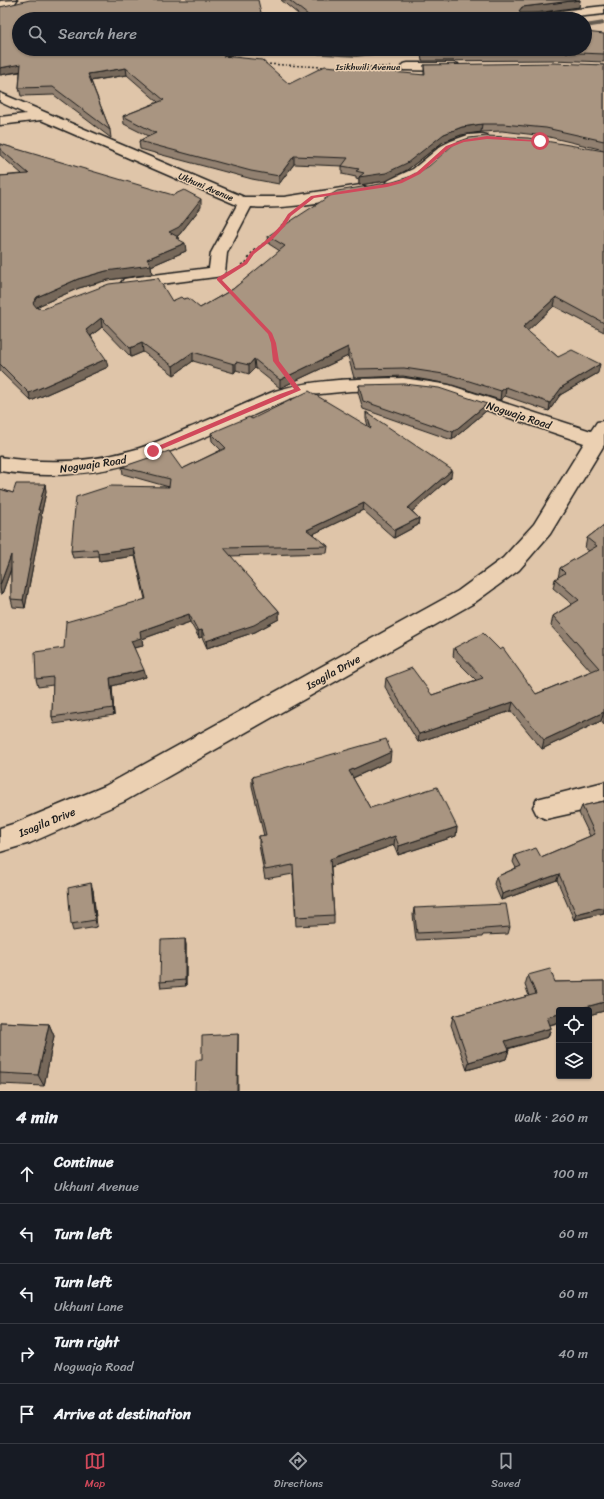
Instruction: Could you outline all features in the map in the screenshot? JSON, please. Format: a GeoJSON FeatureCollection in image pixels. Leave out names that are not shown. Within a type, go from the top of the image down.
{"type":"FeatureCollection","features":[{"type":"Feature","properties":{"kind":"street"},"geometry":{"type":"LineString","coordinates":[[0,5],[11,0]]}},
{"type":"Feature","properties":{"kind":"street"},"geometry":{"type":"LineString","coordinates":[[586,12],[604,10]]}},
{"type":"Feature","properties":{"kind":"street","name":"Isikhwili Avenue"},"geometry":{"type":"LineString","coordinates":[[408,67],[467,66]]}},
{"type":"Feature","properties":{"kind":"street","name":"Ukhuni Avenue"},"geometry":{"type":"LineString","coordinates":[[0,97],[125,152],[233,198],[246,202],[260,203],[313,197],[401,182],[418,173],[448,147],[471,139],[495,138]]}},
{"type":"Feature","properties":{"kind":"street"},"geometry":{"type":"LineString","coordinates":[[0,121],[44,116]]}},
{"type":"Feature","properties":{"kind":"street"},"geometry":{"type":"LineString","coordinates":[[112,285],[218,276],[219,253],[246,202]]}},
{"type":"Feature","properties":{"kind":"street","name":"Nogwaja Road"},"geometry":{"type":"LineString","coordinates":[[0,464],[54,469],[107,464],[153,451],[282,395],[298,390],[351,385],[403,384],[442,389],[600,434]]}},
{"type":"Feature","properties":{"kind":"street","name":"Isagila Drive"},"geometry":{"type":"LineString","coordinates":[[0,840],[20,834],[114,794],[466,597],[511,564],[542,528],[600,434]]}},
{"type":"Feature","properties":{"kind":"street"},"geometry":{"type":"LineString","coordinates":[[546,807],[604,794]]}},
{"type":"Feature","properties":{"kind":"path","name":"Isikhwili Avenue"},"geometry":{"type":"LineString","coordinates":[[265,64],[331,67]]}},
{"type":"Feature","properties":{"kind":"path","name":"Isikhwili Avenue"},"geometry":{"type":"LineString","coordinates":[[339,67],[408,67]]}},
{"type":"Feature","properties":{"kind":"path"},"geometry":{"type":"LineString","coordinates":[[218,276],[246,263],[252,253],[272,238],[289,215],[313,197]]}},
{"type":"Feature","properties":{"kind":"building"},"geometry":{"type":"Polygon","coordinates":[[[30,0],[258,0],[261,12],[12,12],[12,56],[223,56],[262,60],[289,84],[325,66],[425,75],[424,65],[554,63],[604,65],[604,141],[546,128],[503,124],[482,124],[462,127],[444,134],[407,163],[386,173],[359,177],[364,173],[356,171],[359,169],[342,166],[348,158],[294,156],[279,176],[251,171],[139,141],[156,133],[123,116],[164,100],[126,68],[88,74],[110,130],[53,87],[19,88],[21,64],[0,68],[0,7],[30,0]]]}},
{"type":"Feature","properties":{"kind":"building"},"geometry":{"type":"Polygon","coordinates":[[[289,0],[580,0],[522,7],[520,12],[304,12],[289,0]]]}},
{"type":"Feature","properties":{"kind":"building"},"geometry":{"type":"Polygon","coordinates":[[[592,33],[604,34],[604,54],[592,54],[592,33]]]}},
{"type":"Feature","properties":{"kind":"building"},"geometry":{"type":"Polygon","coordinates":[[[487,136],[528,138],[604,151],[604,323],[556,297],[523,327],[558,357],[572,350],[600,364],[562,387],[550,403],[506,387],[501,391],[450,375],[404,368],[355,369],[348,347],[280,380],[254,359],[249,365],[236,362],[234,364],[193,352],[173,366],[142,343],[130,348],[101,318],[86,330],[106,359],[29,393],[0,364],[0,176],[29,174],[0,149],[0,144],[173,195],[184,190],[201,199],[179,227],[169,232],[185,243],[147,259],[151,265],[106,271],[78,279],[37,297],[33,303],[37,308],[43,309],[109,284],[158,278],[172,301],[181,297],[183,299],[188,298],[200,308],[233,289],[285,246],[268,236],[337,191],[393,182],[409,177],[429,166],[455,143],[469,138],[487,136]]]}},
{"type":"Feature","properties":{"kind":"building"},"geometry":{"type":"Polygon","coordinates":[[[404,384],[439,388],[487,404],[453,432],[363,401],[359,385],[404,384]]]}},
{"type":"Feature","properties":{"kind":"building"},"geometry":{"type":"Polygon","coordinates":[[[309,391],[371,428],[366,412],[452,470],[408,508],[419,518],[395,530],[364,503],[307,530],[328,546],[224,548],[279,611],[254,625],[206,641],[202,630],[198,631],[189,614],[140,631],[141,638],[131,641],[144,670],[110,678],[113,708],[52,717],[53,677],[36,679],[35,652],[64,648],[66,622],[146,599],[134,548],[98,553],[97,549],[71,551],[76,497],[110,486],[169,487],[170,479],[122,467],[169,451],[182,469],[226,448],[211,433],[249,417],[252,419],[309,391]]]}},
{"type":"Feature","properties":{"kind":"building"},"geometry":{"type":"Polygon","coordinates":[[[16,484],[45,484],[38,510],[40,510],[23,600],[11,599],[11,555],[0,585],[0,489],[13,493],[16,484]]]}},
{"type":"Feature","properties":{"kind":"building"},"geometry":{"type":"Polygon","coordinates":[[[604,525],[604,712],[544,740],[513,702],[419,734],[386,678],[412,668],[432,695],[483,678],[454,648],[483,633],[500,650],[503,648],[536,694],[599,668],[553,616],[579,600],[555,579],[565,573],[560,568],[597,546],[587,538],[604,525]]]}},
{"type":"Feature","properties":{"kind":"building"},"geometry":{"type":"Polygon","coordinates":[[[386,739],[391,752],[349,771],[370,808],[437,787],[457,827],[399,846],[395,836],[330,859],[334,915],[296,917],[293,865],[265,870],[259,836],[266,835],[252,777],[386,739]]]}},
{"type":"Feature","properties":{"kind":"building"},"geometry":{"type":"Polygon","coordinates":[[[604,801],[604,907],[576,914],[559,874],[502,894],[496,877],[521,866],[515,855],[536,848],[541,857],[595,834],[582,806],[604,801]]]}},
{"type":"Feature","properties":{"kind":"building"},"geometry":{"type":"Polygon","coordinates":[[[91,883],[95,920],[71,924],[68,888],[91,883]]]}},
{"type":"Feature","properties":{"kind":"building"},"geometry":{"type":"Polygon","coordinates":[[[506,904],[510,927],[484,930],[417,933],[414,908],[506,904]]]}},
{"type":"Feature","properties":{"kind":"building"},"geometry":{"type":"Polygon","coordinates":[[[185,939],[185,980],[160,982],[161,940],[185,939]]]}},
{"type":"Feature","properties":{"kind":"building"},"geometry":{"type":"Polygon","coordinates":[[[550,969],[555,982],[604,981],[604,1002],[586,1007],[556,1007],[556,1015],[547,1017],[551,1028],[505,1041],[509,1050],[469,1062],[453,1016],[536,994],[528,975],[550,969]]]}},
{"type":"Feature","properties":{"kind":"building"},"geometry":{"type":"Polygon","coordinates":[[[0,1022],[49,1024],[38,1075],[0,1073],[0,1022]]]}},
{"type":"Feature","properties":{"kind":"building"},"geometry":{"type":"Polygon","coordinates":[[[238,1034],[237,1091],[195,1091],[196,1060],[202,1060],[202,1036],[238,1034]]]}},
{"type":"Feature","properties":{"kind":"waterway"},"geometry":{"type":"LineString","coordinates":[[592,25],[604,23]]}},
{"type":"Feature","properties":{"kind":"route"},"geometry":{"type":"LineString","coordinates":[[153,451],[282,395],[298,390],[276,361],[274,343],[270,334],[218,279],[246,263],[252,253],[272,238],[289,215],[313,197],[387,186],[401,182],[418,173],[448,147],[463,141],[478,138],[502,138],[540,141]]}}]}
